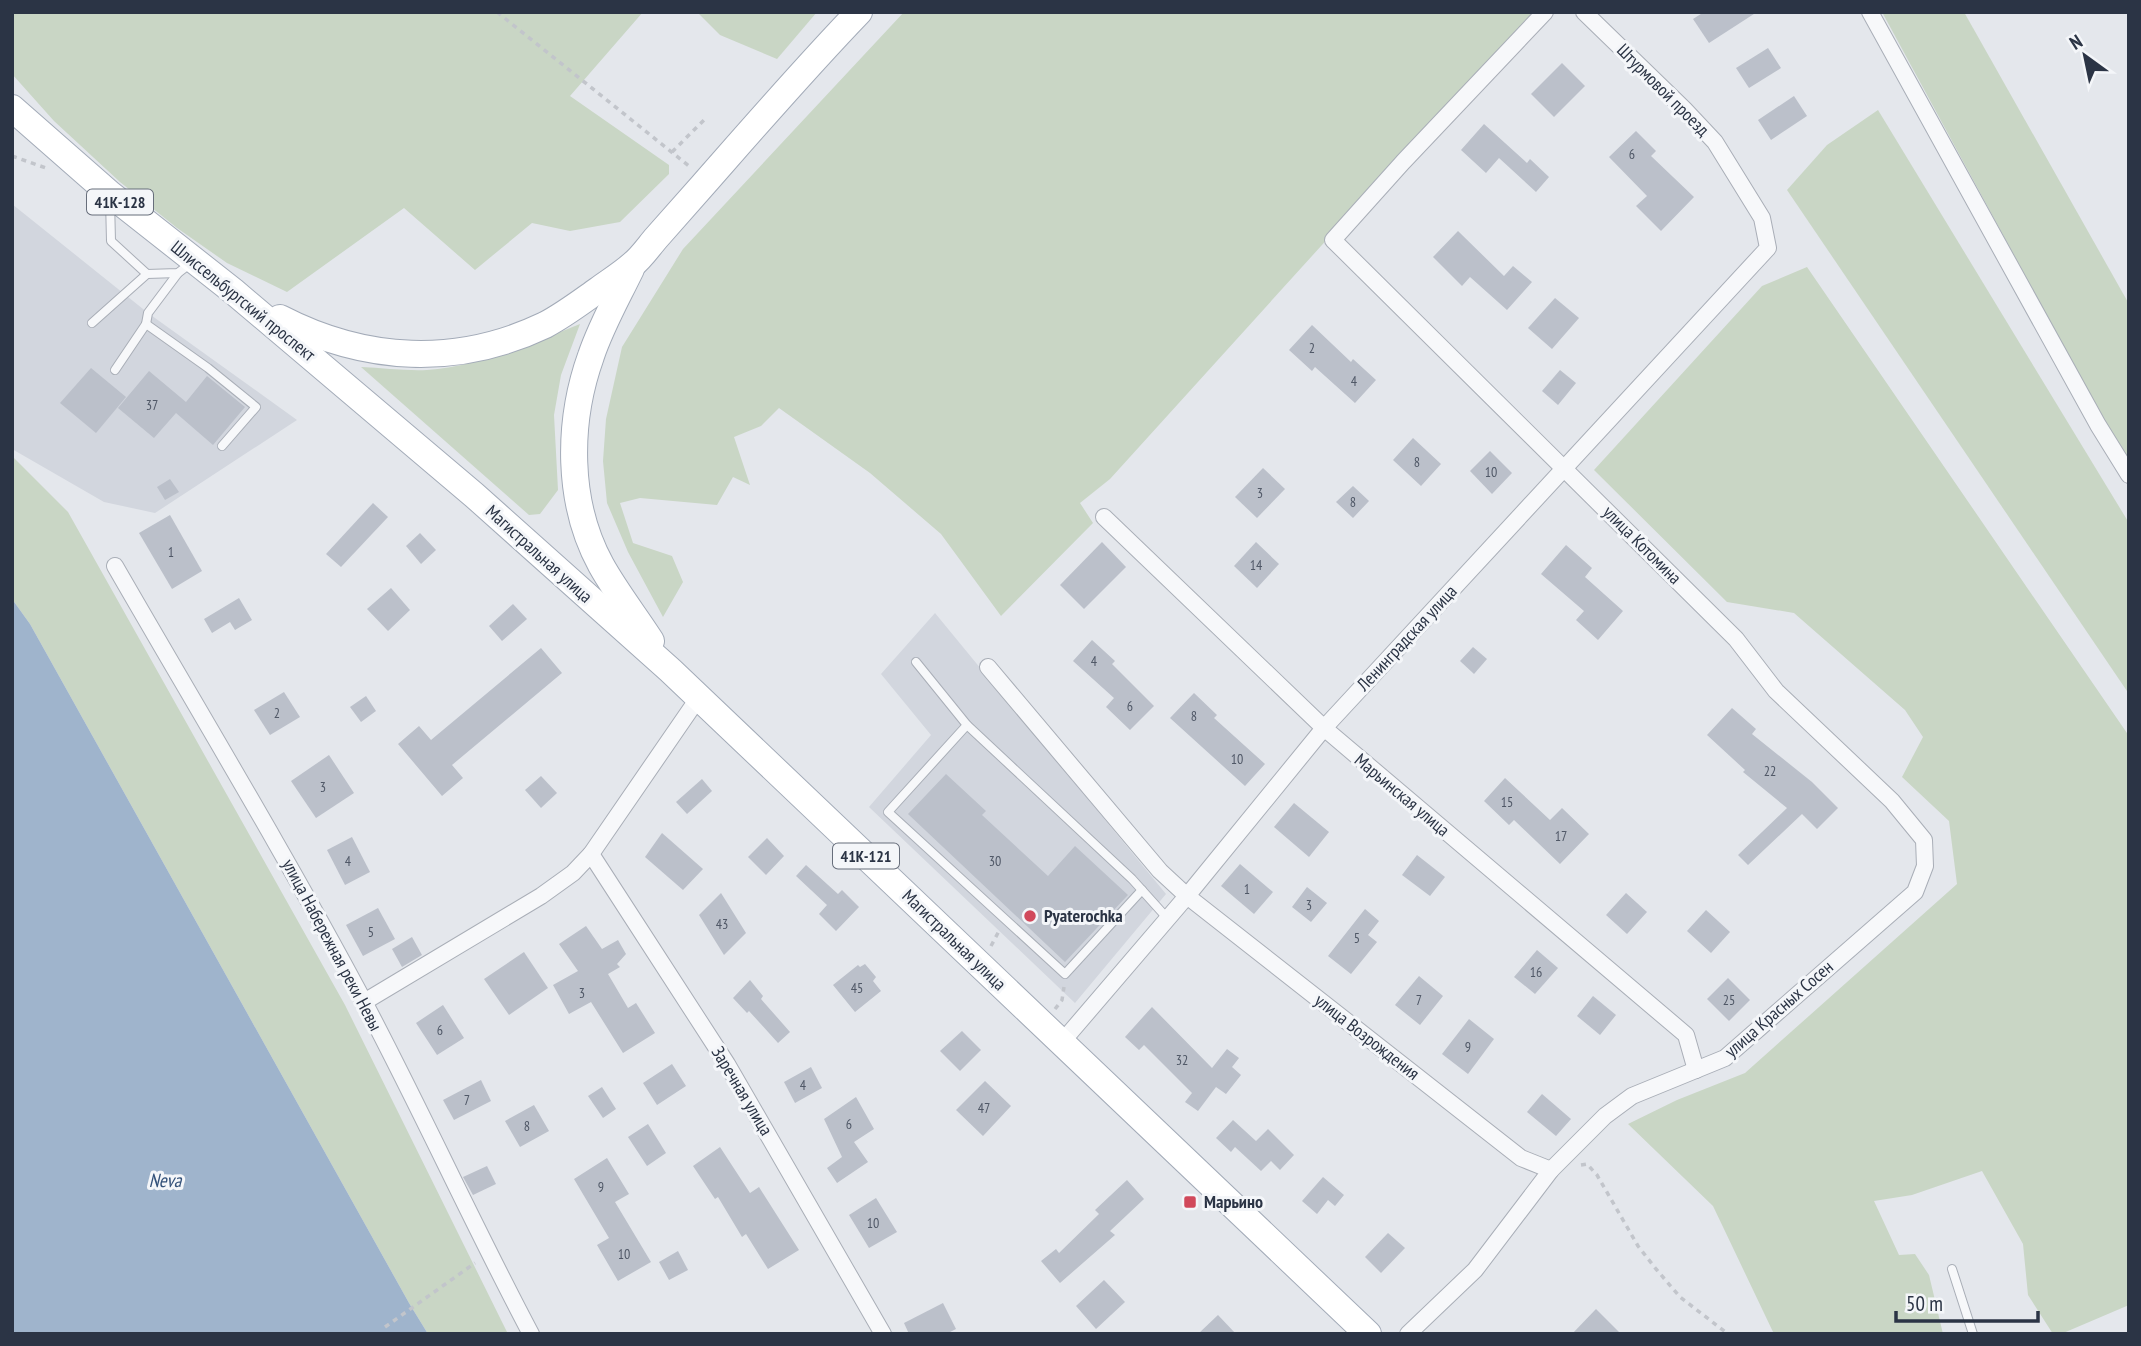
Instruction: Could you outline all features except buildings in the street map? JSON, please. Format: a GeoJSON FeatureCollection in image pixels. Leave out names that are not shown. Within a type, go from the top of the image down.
{"type":"FeatureCollection","features":[{"type":"Feature","properties":{"kind":"main road"},"geometry":{"type":"LineString","coordinates":[[820,53],[847,12]]}},
{"type":"Feature","properties":{"kind":"main road"},"geometry":{"type":"LineString","coordinates":[[233,291],[296,327],[351,347],[379,352],[438,354],[501,342],[545,324],[634,264],[859,12]]}},
{"type":"Feature","properties":{"kind":"main road","name":"Шлиссельбургский проспект"},"geometry":{"type":"LineString","coordinates":[[12,108],[110,194],[186,267],[233,291],[474,495]]}},
{"type":"Feature","properties":{"kind":"main road"},"geometry":{"type":"LineString","coordinates":[[634,264],[591,356],[583,382],[574,445],[576,482],[586,531],[600,564],[670,670]]}},
{"type":"Feature","properties":{"kind":"main road","name":"Магистральная улица"},"geometry":{"type":"LineString","coordinates":[[474,495],[699,697],[1368,1334]]}},
{"type":"Feature","properties":{"kind":"street","name":"улица Котомина"},"geometry":{"type":"LineString","coordinates":[[1545,12],[1333,240],[1736,639],[1776,691],[1892,801],[1924,840],[1925,866]]}},
{"type":"Feature","properties":{"kind":"street","name":"Штурмовой проезд"},"geometry":{"type":"LineString","coordinates":[[1584,12],[1684,108],[1715,142],[1762,218],[1768,248]]}},
{"type":"Feature","properties":{"kind":"street"},"geometry":{"type":"LineString","coordinates":[[1870,12],[2098,425],[2129,475]]}},
{"type":"Feature","properties":{"kind":"street","name":"Ленинградская улица"},"geometry":{"type":"LineString","coordinates":[[1062,1042],[1168,919],[1324,728],[1768,248]]}},
{"type":"Feature","properties":{"kind":"street","name":"Марьинская улица"},"geometry":{"type":"LineString","coordinates":[[1104,517],[1324,728],[1686,1035],[1696,1070]]}},
{"type":"Feature","properties":{"kind":"street","name":"улица Набережная реки Невы"},"geometry":{"type":"LineString","coordinates":[[115,566],[313,907],[364,1002],[488,1254],[531,1334]]}},
{"type":"Feature","properties":{"kind":"street","name":"улица Возрождения"},"geometry":{"type":"LineString","coordinates":[[988,667],[1160,871],[1187,896],[1521,1158],[1551,1170]]}},
{"type":"Feature","properties":{"kind":"street"},"geometry":{"type":"LineString","coordinates":[[364,1002],[541,896],[573,873],[591,854],[699,697]]}},
{"type":"Feature","properties":{"kind":"street","name":"Заречная улица"},"geometry":{"type":"LineString","coordinates":[[591,854],[727,1064],[883,1334]]}},
{"type":"Feature","properties":{"kind":"street","name":"улица Красных Сосен"},"geometry":{"type":"LineString","coordinates":[[1408,1334],[1475,1270],[1551,1170],[1605,1116],[1632,1096],[1725,1058],[1915,892],[1925,866]]}},
{"type":"Feature","properties":{"kind":"lane"},"geometry":{"type":"LineString","coordinates":[[110,194],[111,241],[146,274]]}},
{"type":"Feature","properties":{"kind":"lane"},"geometry":{"type":"LineString","coordinates":[[92,323],[146,274],[186,267]]}},
{"type":"Feature","properties":{"kind":"lane"},"geometry":{"type":"LineString","coordinates":[[115,370],[146,324],[148,313],[186,267]]}},
{"type":"Feature","properties":{"kind":"lane"},"geometry":{"type":"LineString","coordinates":[[146,324],[256,407],[222,446]]}},
{"type":"Feature","properties":{"kind":"lane"},"geometry":{"type":"LineString","coordinates":[[916,663],[967,725],[1142,890],[1168,919]]}},
{"type":"Feature","properties":{"kind":"lane"},"geometry":{"type":"LineString","coordinates":[[967,725],[888,812],[1065,974],[1142,890]]}},
{"type":"Feature","properties":{"kind":"lane"},"geometry":{"type":"LineString","coordinates":[[1952,1269],[1973,1334]]}},
{"type":"Feature","properties":{"kind":"path"},"geometry":{"type":"LineString","coordinates":[[496,12],[672,152],[706,118]]}},
{"type":"Feature","properties":{"kind":"path"},"geometry":{"type":"LineString","coordinates":[[974,959],[988,951],[995,940],[1001,915]]}},
{"type":"Feature","properties":{"kind":"path"},"geometry":{"type":"LineString","coordinates":[[1551,1170],[1587,1164],[1597,1175],[1638,1246],[1656,1269],[1680,1297],[1728,1334]]}},
{"type":"Feature","properties":{"kind":"path"},"geometry":{"type":"LineString","coordinates":[[385,1327],[488,1254]]}},
{"type":"Feature","properties":{"kind":"path"},"geometry":{"type":"LineString","coordinates":[[389,1315],[393,1321]]}},
{"type":"Feature","properties":{"kind":"shaded area"},"geometry":{"type":"Polygon","coordinates":[[[12,204],[148,313],[297,420],[155,513],[104,502],[12,449],[12,204]]]}},
{"type":"Feature","properties":{"kind":"shaded area"},"geometry":{"type":"Polygon","coordinates":[[[935,613],[1166,894],[1075,1003],[869,807],[931,735],[881,674],[935,613]]]}},
{"type":"Feature","properties":{"kind":"green space"},"geometry":{"type":"Polygon","coordinates":[[[12,12],[643,12],[570,96],[669,165],[669,174],[620,222],[570,231],[532,223],[475,270],[404,208],[287,292],[227,263],[177,228],[120,182],[54,121],[12,74],[12,12]]]}},
{"type":"Feature","properties":{"kind":"green space"},"geometry":{"type":"Polygon","coordinates":[[[697,12],[817,12],[777,59],[720,35],[697,12]]]}},
{"type":"Feature","properties":{"kind":"green space"},"geometry":{"type":"Polygon","coordinates":[[[904,12],[1533,12],[1110,479],[1080,503],[1093,523],[1001,616],[941,534],[870,473],[779,408],[761,426],[734,437],[750,485],[733,477],[717,505],[640,498],[620,503],[633,543],[672,556],[683,582],[663,617],[628,552],[607,503],[603,461],[606,419],[622,347],[683,249],[904,12]]]}},
{"type":"Feature","properties":{"kind":"green space"},"geometry":{"type":"Polygon","coordinates":[[[1882,12],[1964,12],[2129,304],[2129,462],[2105,423],[1882,12]]]}},
{"type":"Feature","properties":{"kind":"green space"},"geometry":{"type":"Polygon","coordinates":[[[1878,110],[2129,523],[2129,694],[1787,190],[1827,145],[1878,110]]]}},
{"type":"Feature","properties":{"kind":"green space"},"geometry":{"type":"Polygon","coordinates":[[[1807,267],[2129,736],[2129,1305],[2061,1334],[2053,1334],[2028,1295],[2023,1244],[1982,1171],[1912,1195],[1874,1201],[1899,1255],[1915,1254],[1929,1275],[1943,1334],[1774,1334],[1713,1206],[1628,1124],[1677,1100],[1745,1073],[1957,884],[1949,821],[1902,777],[1923,737],[1905,710],[1794,613],[1727,602],[1594,470],[1762,286],[1807,267]]]}},
{"type":"Feature","properties":{"kind":"green space"},"geometry":{"type":"Polygon","coordinates":[[[580,324],[561,375],[554,415],[558,490],[540,514],[529,515],[361,367],[403,370],[447,368],[505,353],[580,324]]]}},
{"type":"Feature","properties":{"kind":"green space"},"geometry":{"type":"Polygon","coordinates":[[[12,456],[68,512],[345,1005],[508,1334],[428,1334],[409,1303],[30,624],[12,599],[12,456]]]}},
{"type":"Feature","properties":{"kind":"water","name":"Neva"},"geometry":{"type":"Polygon","coordinates":[[[12,599],[30,624],[428,1334],[12,1334],[12,599]]]}},
{"type":"Feature","properties":{"kind":"place","name":"Pyaterochka"},"geometry":{"type":"Point","coordinates":[1030,916]}},
{"type":"Feature","properties":{"kind":"place","name":"Марьино"},"geometry":{"type":"Point","coordinates":[1190,1202]}}]}
